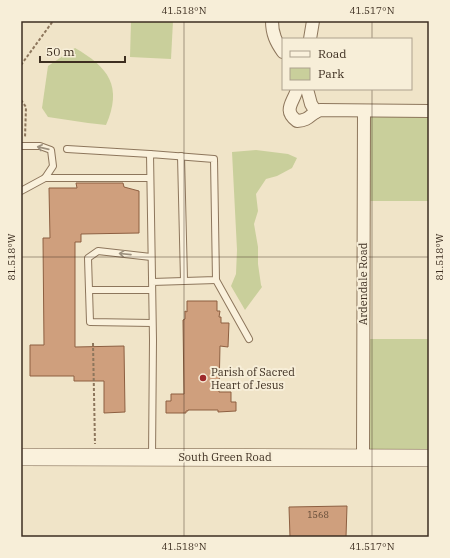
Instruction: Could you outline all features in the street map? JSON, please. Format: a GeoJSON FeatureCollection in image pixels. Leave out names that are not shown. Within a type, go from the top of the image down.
{"type":"FeatureCollection","features":[{"type":"Feature","properties":{"kind":"main road","name":"South Green Road"},"geometry":{"type":"LineString","coordinates":[[21,457],[152,456],[429,458]]}},
{"type":"Feature","properties":{"kind":"street"},"geometry":{"type":"LineString","coordinates":[[272,21],[272,30],[275,40],[282,50]]}},
{"type":"Feature","properties":{"kind":"street"},"geometry":{"type":"LineString","coordinates":[[310,38],[313,21]]}},
{"type":"Feature","properties":{"kind":"street"},"geometry":{"type":"LineString","coordinates":[[297,90],[296,95],[290,104],[290,111],[291,117],[297,121],[306,120],[320,110],[429,111]]}},
{"type":"Feature","properties":{"kind":"street"},"geometry":{"type":"LineString","coordinates":[[307,90],[311,104],[316,112]]}},
{"type":"Feature","properties":{"kind":"street","name":"Ardendale Road"},"geometry":{"type":"LineString","coordinates":[[363,457],[364,111]]}},
{"type":"Feature","properties":{"kind":"lane"},"geometry":{"type":"LineString","coordinates":[[21,191],[45,178],[54,166],[51,150],[40,146],[23,146]]}},
{"type":"Feature","properties":{"kind":"lane"},"geometry":{"type":"LineString","coordinates":[[67,149],[214,159],[216,280],[249,339]]}},
{"type":"Feature","properties":{"kind":"lane"},"geometry":{"type":"LineString","coordinates":[[150,154],[152,456]]}},
{"type":"Feature","properties":{"kind":"lane"},"geometry":{"type":"LineString","coordinates":[[182,156],[184,280]]}},
{"type":"Feature","properties":{"kind":"lane"},"geometry":{"type":"LineString","coordinates":[[45,178],[150,178]]}},
{"type":"Feature","properties":{"kind":"lane"},"geometry":{"type":"LineString","coordinates":[[151,257],[98,251],[88,258],[90,322],[152,323]]}},
{"type":"Feature","properties":{"kind":"lane"},"geometry":{"type":"LineString","coordinates":[[152,282],[216,280]]}},
{"type":"Feature","properties":{"kind":"lane"},"geometry":{"type":"LineString","coordinates":[[89,290],[152,290]]}},
{"type":"Feature","properties":{"kind":"path"},"geometry":{"type":"LineString","coordinates":[[21,66],[53,21]]}},
{"type":"Feature","properties":{"kind":"path"},"geometry":{"type":"LineString","coordinates":[[21,100],[26,107],[23,146]]}},
{"type":"Feature","properties":{"kind":"path"},"geometry":{"type":"LineString","coordinates":[[93,343],[95,445]]}},
{"type":"Feature","properties":{"kind":"green space"},"geometry":{"type":"Polygon","coordinates":[[[131,21],[173,21],[171,59],[130,57],[131,21]]]}},
{"type":"Feature","properties":{"kind":"green space"},"geometry":{"type":"Polygon","coordinates":[[[75,48],[87,55],[104,70],[109,79],[113,99],[106,125],[48,117],[42,108],[48,66],[75,48]]]}},
{"type":"Feature","properties":{"kind":"green space"},"geometry":{"type":"Polygon","coordinates":[[[364,111],[429,111],[429,201],[364,201],[364,111]]]}},
{"type":"Feature","properties":{"kind":"green space"},"geometry":{"type":"Polygon","coordinates":[[[256,150],[288,154],[297,158],[292,168],[277,176],[266,179],[256,194],[258,211],[254,224],[262,287],[245,310],[231,286],[236,274],[237,250],[232,152],[256,150]]]}},
{"type":"Feature","properties":{"kind":"green space"},"geometry":{"type":"Polygon","coordinates":[[[363,339],[429,339],[429,458],[363,457],[363,339]]]}},
{"type":"Feature","properties":{"kind":"building"},"geometry":{"type":"Polygon","coordinates":[[[76,183],[123,183],[124,187],[139,191],[139,233],[81,234],[81,242],[75,242],[75,347],[124,346],[125,412],[104,413],[104,381],[74,381],[74,376],[30,376],[30,345],[44,345],[43,238],[50,238],[49,188],[77,188],[76,183]]]}},
{"type":"Feature","properties":{"kind":"building"},"geometry":{"type":"Polygon","coordinates":[[[187,301],[217,301],[217,311],[220,311],[219,317],[221,317],[221,323],[229,323],[228,347],[220,346],[219,392],[231,392],[231,402],[236,402],[236,411],[218,412],[218,410],[188,410],[186,413],[166,413],[166,401],[171,401],[171,394],[184,394],[183,320],[185,319],[185,311],[187,312],[187,301]]]}},
{"type":"Feature","properties":{"kind":"building"},"geometry":{"type":"Polygon","coordinates":[[[347,506],[346,537],[290,537],[289,507],[347,506]]]}},
{"type":"Feature","properties":{"kind":"place","name":"Parish of Sacred Heart of Jesus"},"geometry":{"type":"Point","coordinates":[203,378]}}]}
